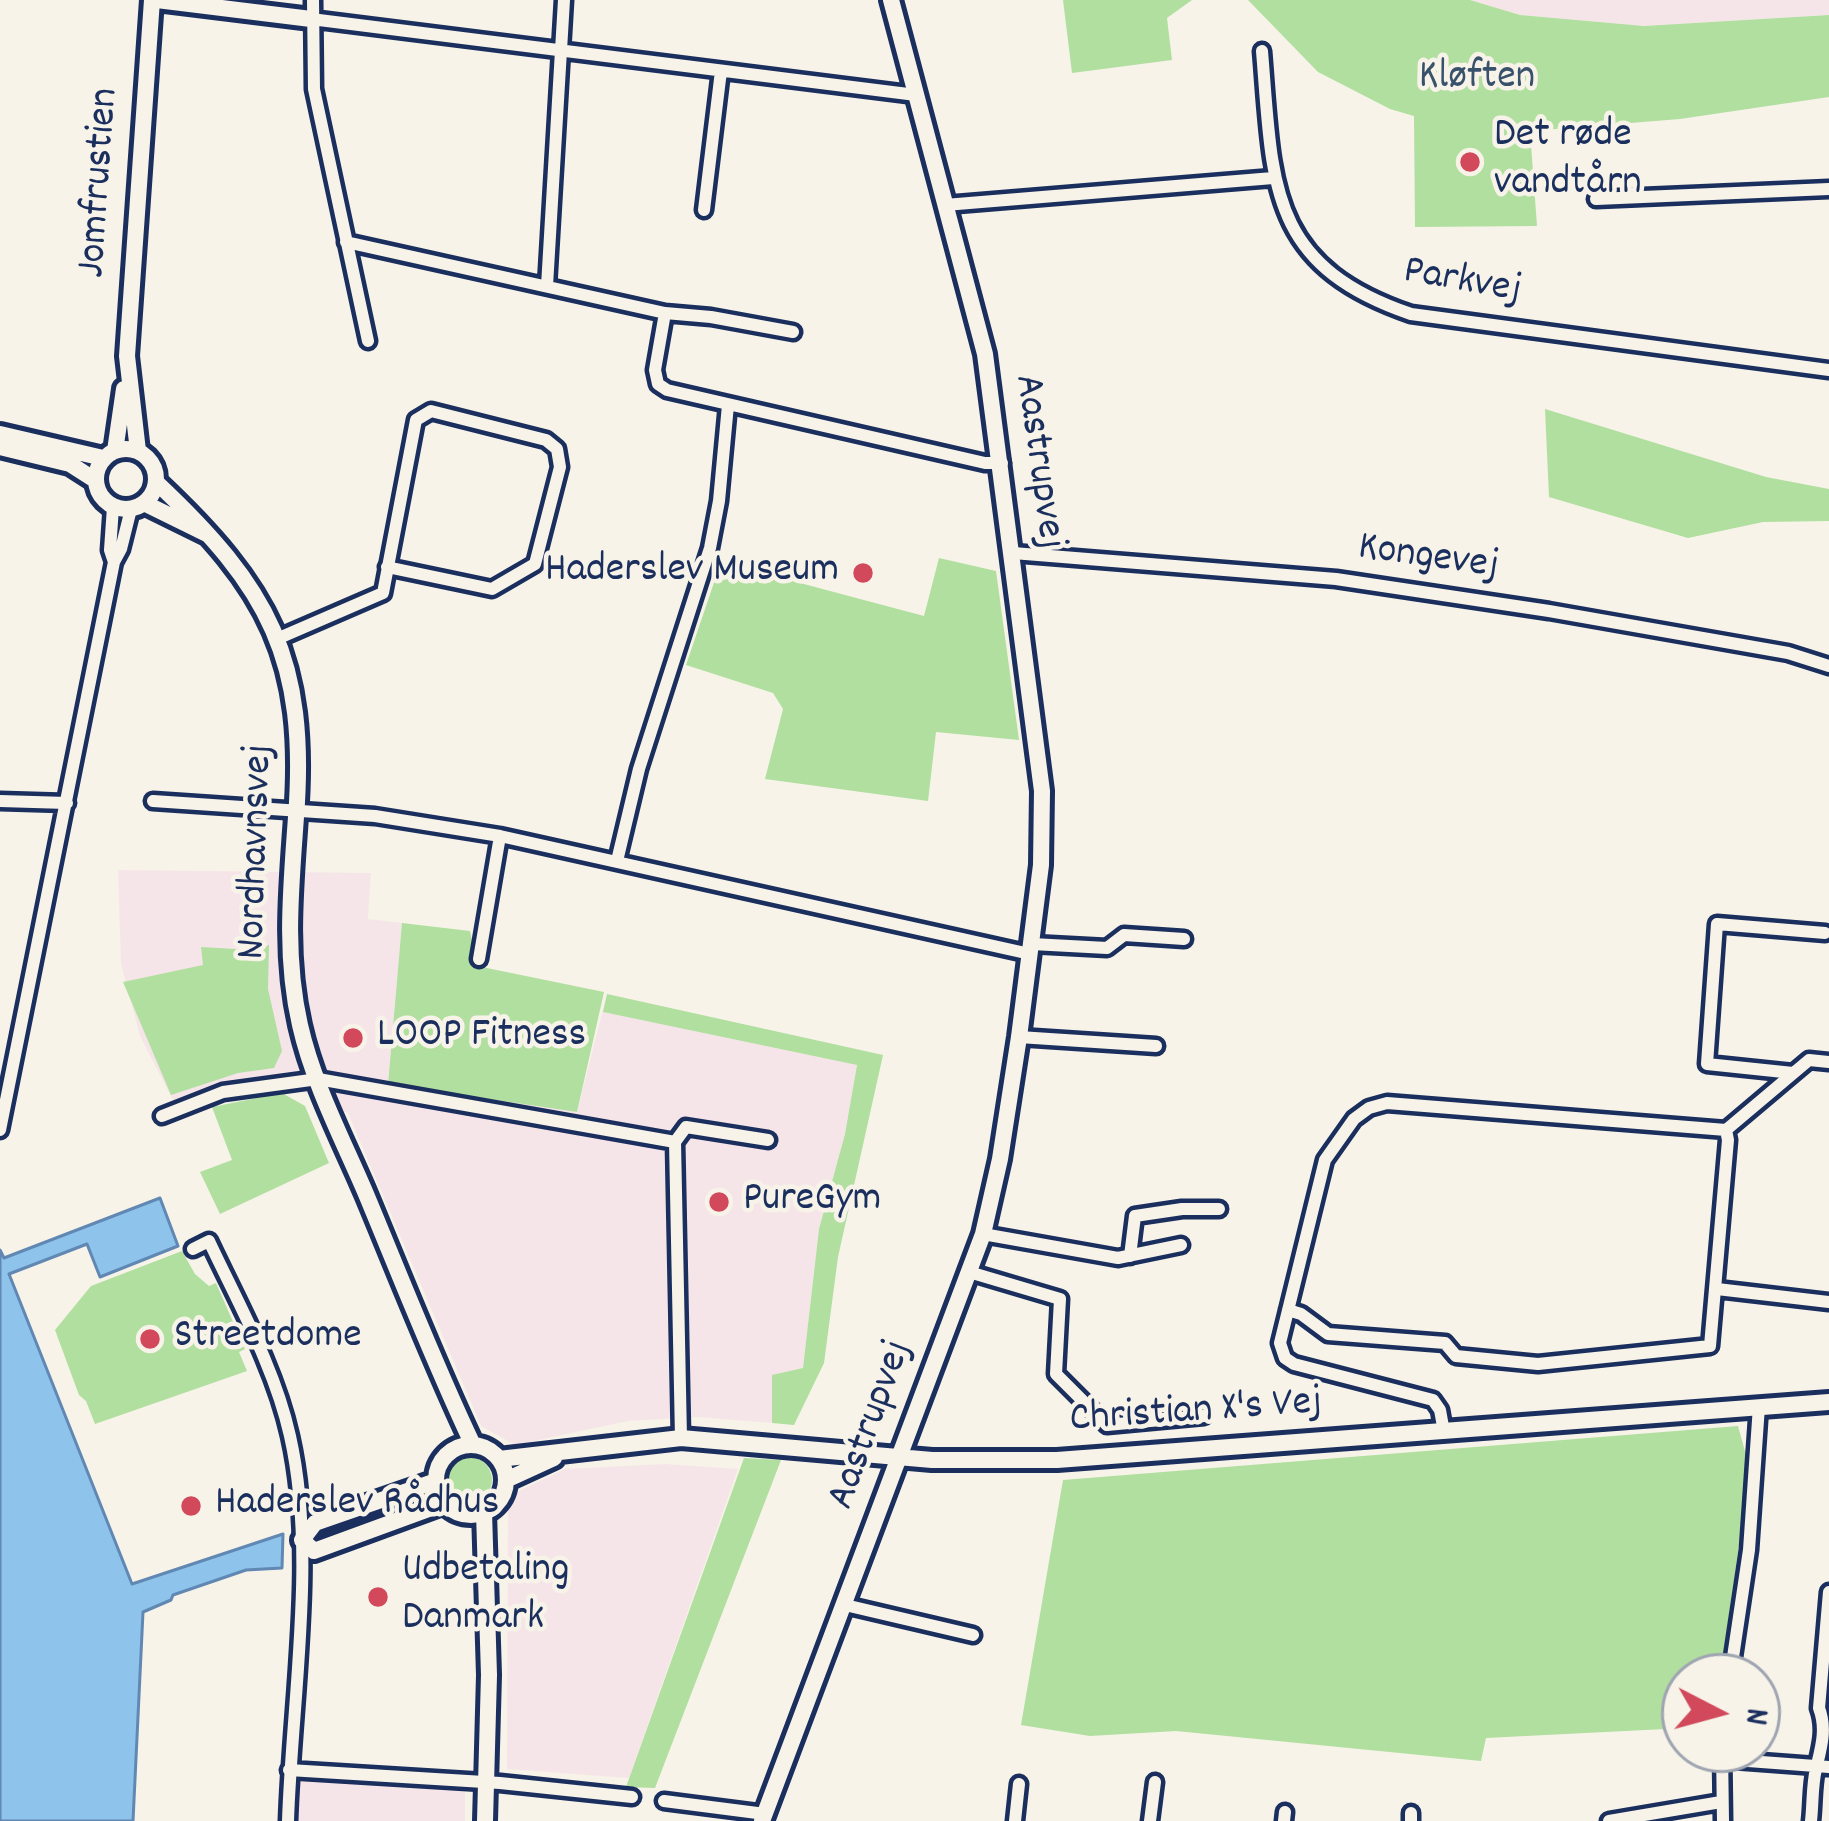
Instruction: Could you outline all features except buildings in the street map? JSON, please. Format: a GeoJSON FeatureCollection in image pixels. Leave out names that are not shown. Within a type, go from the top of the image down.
{"type":"FeatureCollection","features":[{"type":"Feature","properties":{"kind":"street"},"geometry":{"type":"LineString","coordinates":[[155,0],[312,9],[561,50],[916,95]]}},
{"type":"Feature","properties":{"kind":"street","name":"Jomfrustien"},"geometry":{"type":"LineString","coordinates":[[109,454],[127,371],[155,0]]}},
{"type":"Feature","properties":{"kind":"street"},"geometry":{"type":"LineString","coordinates":[[547,286],[564,0]]}},
{"type":"Feature","properties":{"kind":"street","name":"Aastrupvej"},"geometry":{"type":"LineString","coordinates":[[664,1802],[763,1817],[982,1234],[1000,1159],[1031,949],[1041,865],[1042,791],[1002,463],[985,354],[891,0]]}},
{"type":"Feature","properties":{"kind":"street"},"geometry":{"type":"LineString","coordinates":[[312,9],[314,89],[368,341]]}},
{"type":"Feature","properties":{"kind":"street","name":"Parkvej"},"geometry":{"type":"LineString","coordinates":[[1262,51],[1273,178],[1283,213],[1308,251],[1340,283],[1412,314],[1829,370]]}},
{"type":"Feature","properties":{"kind":"street"},"geometry":{"type":"LineString","coordinates":[[704,210],[721,70]]}},
{"type":"Feature","properties":{"kind":"street"},"geometry":{"type":"LineString","coordinates":[[945,205],[1273,178]]}},
{"type":"Feature","properties":{"kind":"street"},"geometry":{"type":"LineString","coordinates":[[1596,199],[1829,189]]}},
{"type":"Feature","properties":{"kind":"street"},"geometry":{"type":"LineString","coordinates":[[346,242],[665,313],[711,316],[793,332]]}},
{"type":"Feature","properties":{"kind":"street"},"geometry":{"type":"LineString","coordinates":[[665,313],[655,370],[658,384],[728,405],[1002,463]]}},
{"type":"Feature","properties":{"kind":"street","name":"Jomfrustien"},"geometry":{"type":"LineString","coordinates":[[127,371],[138,451]]}},
{"type":"Feature","properties":{"kind":"street"},"geometry":{"type":"LineString","coordinates":[[617,861],[639,769],[710,548],[728,405]]}},
{"type":"Feature","properties":{"kind":"street"},"geometry":{"type":"LineString","coordinates":[[279,638],[383,593],[387,568],[416,420],[431,411],[546,440],[557,449],[560,467],[535,563],[492,589],[387,568]]}},
{"type":"Feature","properties":{"kind":"street"},"geometry":{"type":"LineString","coordinates":[[0,434],[109,454],[138,451],[152,463],[156,482],[129,506],[110,550],[114,562],[67,803],[5,1072],[0,1130]]}},
{"type":"Feature","properties":{"kind":"street"},"geometry":{"type":"LineString","coordinates":[[0,447],[70,464],[95,479],[100,496],[129,506]]}},
{"type":"Feature","properties":{"kind":"street"},"geometry":{"type":"LineString","coordinates":[[95,479],[109,454]]}},
{"type":"Feature","properties":{"kind":"street","name":"Nordhavnsvej"},"geometry":{"type":"LineString","coordinates":[[156,482],[199,522],[252,588],[279,638],[298,718],[289,916],[291,981],[301,1031],[473,1445]]}},
{"type":"Feature","properties":{"kind":"street","name":"Nordhavnsvej"},"geometry":{"type":"LineString","coordinates":[[129,506],[208,535]]}},
{"type":"Feature","properties":{"kind":"street","name":"Kongevej"},"geometry":{"type":"LineString","coordinates":[[1013,553],[1336,579],[1788,653],[1829,666]]}},
{"type":"Feature","properties":{"kind":"street"},"geometry":{"type":"LineString","coordinates":[[0,801],[67,803]]}},
{"type":"Feature","properties":{"kind":"street"},"geometry":{"type":"LineString","coordinates":[[153,801],[391,818],[500,836],[1031,949],[1107,948],[1124,935],[1184,939]]}},
{"type":"Feature","properties":{"kind":"street"},"geometry":{"type":"LineString","coordinates":[[479,959],[500,836]]}},
{"type":"Feature","properties":{"kind":"street"},"geometry":{"type":"LineString","coordinates":[[1792,1073],[1707,1064],[1717,924],[1825,934]]}},
{"type":"Feature","properties":{"kind":"street"},"geometry":{"type":"LineString","coordinates":[[1019,1037],[1156,1046]]}},
{"type":"Feature","properties":{"kind":"street"},"geometry":{"type":"LineString","coordinates":[[1444,1432],[1433,1400],[1294,1364],[1285,1358],[1280,1343],[1325,1160],[1354,1119],[1387,1103],[1423,1104],[1726,1130],[1809,1060],[1829,1062]]}},
{"type":"Feature","properties":{"kind":"street"},"geometry":{"type":"LineString","coordinates":[[162,1116],[223,1092],[318,1079],[675,1142]]}},
{"type":"Feature","properties":{"kind":"street"},"geometry":{"type":"LineString","coordinates":[[681,1438],[675,1142],[686,1126],[768,1140]]}},
{"type":"Feature","properties":{"kind":"street"},"geometry":{"type":"LineString","coordinates":[[1288,1310],[1301,1313],[1328,1334],[1445,1343],[1456,1357],[1538,1364],[1710,1346],[1726,1130]]}},
{"type":"Feature","properties":{"kind":"street"},"geometry":{"type":"LineString","coordinates":[[1130,1256],[1135,1216],[1220,1209]]}},
{"type":"Feature","properties":{"kind":"street"},"geometry":{"type":"LineString","coordinates":[[982,1234],[1118,1258],[1181,1245]]}},
{"type":"Feature","properties":{"kind":"street"},"geometry":{"type":"LineString","coordinates":[[193,1249],[209,1240],[274,1384],[298,1480],[302,1540],[288,1821]]}},
{"type":"Feature","properties":{"kind":"street"},"geometry":{"type":"LineString","coordinates":[[969,1272],[1060,1300],[1056,1374],[1107,1425],[1204,1416]]}},
{"type":"Feature","properties":{"kind":"street"},"geometry":{"type":"LineString","coordinates":[[1717,1289],[1829,1302]]}},
{"type":"Feature","properties":{"kind":"street","name":"Nordhavnsvej"},"geometry":{"type":"LineString","coordinates":[[444,1384],[452,1450]]}},
{"type":"Feature","properties":{"kind":"street","name":"Christian X's Vej"},"geometry":{"type":"LineString","coordinates":[[499,1459],[681,1438],[983,1462],[1057,1460],[1829,1402]]}},
{"type":"Feature","properties":{"kind":"street"},"geometry":{"type":"LineString","coordinates":[[1734,1653],[1749,1550],[1759,1406]]}},
{"type":"Feature","properties":{"kind":"street"},"geometry":{"type":"LineString","coordinates":[[302,1540],[314,1551],[446,1503],[474,1513],[498,1501],[506,1480],[499,1459],[473,1445],[452,1450],[440,1463],[436,1481],[446,1503]]}},
{"type":"Feature","properties":{"kind":"street","name":"Christian X's Vej"},"geometry":{"type":"LineString","coordinates":[[506,1480],[569,1451]]}},
{"type":"Feature","properties":{"kind":"street"},"geometry":{"type":"LineString","coordinates":[[302,1540],[315,1523],[436,1481]]}},
{"type":"Feature","properties":{"kind":"street"},"geometry":{"type":"LineString","coordinates":[[474,1513],[485,1583],[489,1657],[485,1821]]}},
{"type":"Feature","properties":{"kind":"street"},"geometry":{"type":"LineString","coordinates":[[1811,1821],[1822,1767],[1819,1708],[1829,1592]]}},
{"type":"Feature","properties":{"kind":"street"},"geometry":{"type":"LineString","coordinates":[[845,1605],[973,1635]]}},
{"type":"Feature","properties":{"kind":"street"},"geometry":{"type":"LineString","coordinates":[[1781,1762],[1822,1767]]}},
{"type":"Feature","properties":{"kind":"street"},"geometry":{"type":"LineString","coordinates":[[290,1770],[632,1797]]}},
{"type":"Feature","properties":{"kind":"street"},"geometry":{"type":"LineString","coordinates":[[1722,1773],[1723,1821]]}},
{"type":"Feature","properties":{"kind":"street"},"geometry":{"type":"LineString","coordinates":[[1150,1821],[1155,1782]]}},
{"type":"Feature","properties":{"kind":"street"},"geometry":{"type":"LineString","coordinates":[[1015,1821],[1019,1784]]}},
{"type":"Feature","properties":{"kind":"street"},"geometry":{"type":"LineString","coordinates":[[1609,1821],[1721,1802]]}},
{"type":"Feature","properties":{"kind":"shaded area"},"geometry":{"type":"Polygon","coordinates":[[[1470,0],[1829,0],[1829,15],[1644,26],[1520,15],[1470,0]]]}},
{"type":"Feature","properties":{"kind":"shaded area"},"geometry":{"type":"Polygon","coordinates":[[[118,870],[371,873],[368,919],[402,923],[388,1083],[577,1112],[607,994],[604,1012],[857,1065],[845,1134],[819,1229],[803,1368],[772,1376],[772,1423],[698,1417],[628,1421],[515,1445],[481,1426],[348,1113],[295,1088],[174,1102],[140,1036],[121,964],[118,870]]]}},
{"type":"Feature","properties":{"kind":"shaded area"},"geometry":{"type":"Polygon","coordinates":[[[665,1464],[738,1469],[629,1778],[507,1769],[508,1501],[565,1469],[665,1464]]]}},
{"type":"Feature","properties":{"kind":"shaded area"},"geometry":{"type":"Polygon","coordinates":[[[293,1779],[465,1791],[465,1821],[291,1821],[293,1779]]]}},
{"type":"Feature","properties":{"kind":"green space"},"geometry":{"type":"Polygon","coordinates":[[[1063,0],[1192,0],[1167,18],[1172,60],[1072,73],[1063,0]]]}},
{"type":"Feature","properties":{"kind":"green space","name":"Kløften"},"geometry":{"type":"Polygon","coordinates":[[[1248,0],[1470,0],[1520,15],[1644,26],[1829,15],[1829,97],[1680,119],[1530,131],[1537,226],[1415,227],[1414,116],[1390,109],[1318,72],[1248,0]]]}},
{"type":"Feature","properties":{"kind":"green space"},"geometry":{"type":"Polygon","coordinates":[[[1545,409],[1766,477],[1829,489],[1829,521],[1763,522],[1688,538],[1549,497],[1545,409]]]}},
{"type":"Feature","properties":{"kind":"green space"},"geometry":{"type":"Polygon","coordinates":[[[939,558],[996,571],[1019,740],[936,732],[928,801],[765,779],[783,709],[773,693],[686,665],[721,562],[924,616],[939,558]]]}},
{"type":"Feature","properties":{"kind":"green space"},"geometry":{"type":"Polygon","coordinates":[[[402,923],[470,931],[477,966],[604,992],[577,1112],[388,1084],[402,923]]]}},
{"type":"Feature","properties":{"kind":"green space"},"geometry":{"type":"Polygon","coordinates":[[[269,945],[268,989],[282,1051],[274,1068],[238,1073],[171,1095],[123,982],[203,965],[201,947],[253,950],[269,945]]]}},
{"type":"Feature","properties":{"kind":"green space"},"geometry":{"type":"Polygon","coordinates":[[[607,994],[883,1055],[838,1257],[824,1363],[794,1425],[772,1423],[772,1375],[803,1368],[819,1229],[845,1134],[857,1065],[603,1012],[607,994]]]}},
{"type":"Feature","properties":{"kind":"green space"},"geometry":{"type":"Polygon","coordinates":[[[282,1093],[305,1106],[329,1163],[220,1214],[200,1172],[232,1160],[212,1107],[282,1093]]]}},
{"type":"Feature","properties":{"kind":"green space","name":"Streetdome"},"geometry":{"type":"Polygon","coordinates":[[[182,1251],[195,1274],[209,1286],[216,1283],[245,1349],[239,1352],[247,1371],[95,1424],[55,1330],[91,1286],[182,1251]]]}},
{"type":"Feature","properties":{"kind":"green space"},"geometry":{"type":"Polygon","coordinates":[[[1738,1426],[1748,1482],[1723,1653],[1661,1653],[1661,1729],[1486,1738],[1481,1761],[1176,1731],[1090,1736],[1021,1725],[1063,1480],[1738,1426]]]}},
{"type":"Feature","properties":{"kind":"green space"},"geometry":{"type":"Polygon","coordinates":[[[469,1457],[485,1464],[492,1480],[485,1496],[469,1503],[453,1496],[446,1480],[453,1464],[469,1457]]]}},
{"type":"Feature","properties":{"kind":"green space"},"geometry":{"type":"Polygon","coordinates":[[[744,1458],[781,1460],[655,1788],[626,1787],[744,1458]]]}},
{"type":"Feature","properties":{"kind":"water"},"geometry":{"type":"Polygon","coordinates":[[[160,1198],[178,1246],[100,1277],[87,1244],[9,1274],[132,1584],[283,1534],[282,1568],[246,1570],[173,1595],[143,1612],[133,1821],[0,1821],[0,1250],[4,1258],[160,1198]]]}},
{"type":"Feature","properties":{"kind":"place","name":"Det røde vandtårn"},"geometry":{"type":"Point","coordinates":[1470,162]}},
{"type":"Feature","properties":{"kind":"place","name":"Haderslev Museum"},"geometry":{"type":"Point","coordinates":[863,573]}},
{"type":"Feature","properties":{"kind":"place","name":"LOOP Fitness"},"geometry":{"type":"Point","coordinates":[353,1038]}},
{"type":"Feature","properties":{"kind":"place","name":"PureGym"},"geometry":{"type":"Point","coordinates":[719,1202]}},
{"type":"Feature","properties":{"kind":"place","name":"Streetdome"},"geometry":{"type":"Point","coordinates":[150,1339]}},
{"type":"Feature","properties":{"kind":"place","name":"Haderslev Rådhus"},"geometry":{"type":"Point","coordinates":[191,1506]}},
{"type":"Feature","properties":{"kind":"place","name":"Udbetaling Danmark"},"geometry":{"type":"Point","coordinates":[378,1597]}}]}
